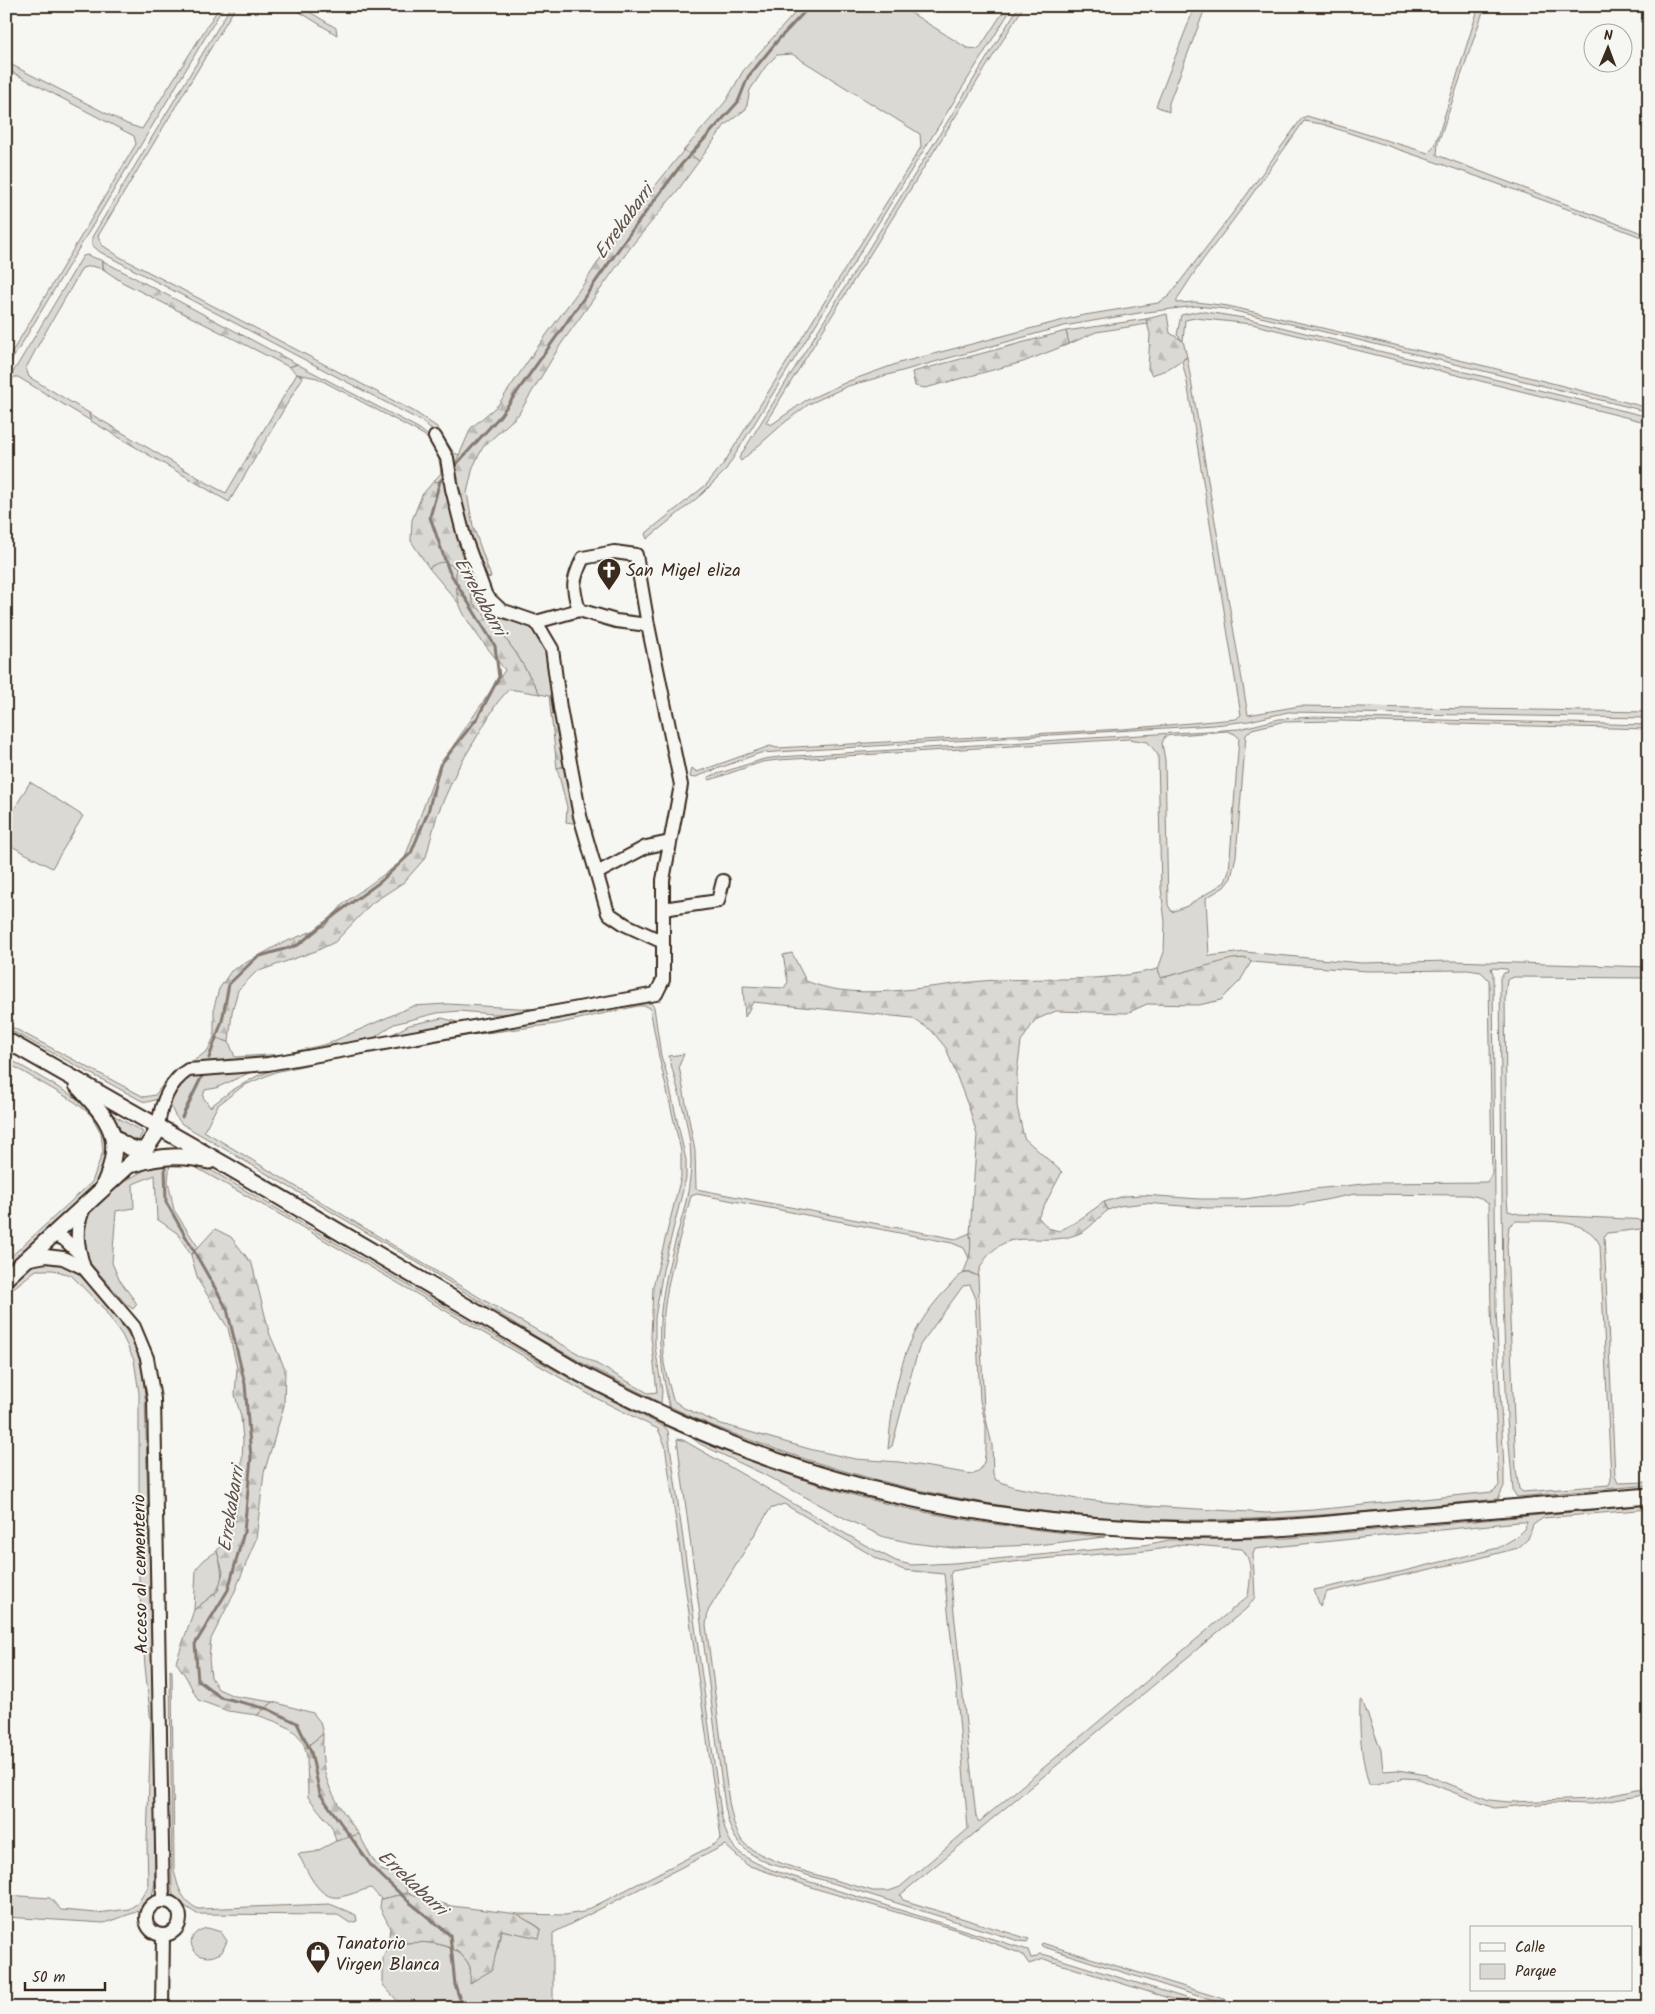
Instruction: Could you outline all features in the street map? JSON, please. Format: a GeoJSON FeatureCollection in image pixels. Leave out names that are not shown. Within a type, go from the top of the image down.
{"type":"FeatureCollection","features":[{"type":"Feature","properties":{"kind":"main road"},"geometry":{"type":"LineString","coordinates":[[6,1040],[227,1166],[581,1374],[636,1402],[722,1441],[778,1462],[854,1484],[920,1501],[989,1514],[1063,1524],[1196,1530],[1335,1524],[1649,1496]]}},
{"type":"Feature","properties":{"kind":"main road"},"geometry":{"type":"LineString","coordinates":[[67,1075],[108,1122],[114,1137],[115,1156],[102,1190]]}},
{"type":"Feature","properties":{"kind":"main road"},"geometry":{"type":"LineString","coordinates":[[6,1278],[144,1151],[156,1135],[158,1126]]}},
{"type":"Feature","properties":{"kind":"main road"},"geometry":{"type":"LineString","coordinates":[[114,1137],[120,1143],[134,1150],[144,1151]]}},
{"type":"Feature","properties":{"kind":"main road"},"geometry":{"type":"LineString","coordinates":[[130,1165],[154,1158],[174,1155],[200,1158],[227,1166]]}},
{"type":"Feature","properties":{"kind":"street"},"geometry":{"type":"LineString","coordinates":[[435,438],[447,458],[452,489],[464,536],[486,596],[501,610],[536,622],[579,610],[616,621],[648,625]]}},
{"type":"Feature","properties":{"kind":"street"},"geometry":{"type":"LineString","coordinates":[[158,1126],[163,1100],[179,1076],[188,1070],[268,1064],[656,994],[663,980],[663,880],[681,785],[648,625],[636,556],[614,552],[583,558],[576,572],[573,590],[579,610]]}},
{"type":"Feature","properties":{"kind":"street"},"geometry":{"type":"LineString","coordinates":[[536,622],[552,649],[560,708],[580,816],[608,913],[626,926],[663,942]]}},
{"type":"Feature","properties":{"kind":"street"},"geometry":{"type":"LineString","coordinates":[[597,873],[646,847],[670,842]]}},
{"type":"Feature","properties":{"kind":"street"},"geometry":{"type":"LineString","coordinates":[[663,908],[718,902],[724,881]]}},
{"type":"Feature","properties":{"kind":"street"},"geometry":{"type":"LineString","coordinates":[[75,1258],[78,1219],[85,1206]]}},
{"type":"Feature","properties":{"kind":"street"},"geometry":{"type":"LineString","coordinates":[[54,1235],[64,1239],[75,1258]]}},
{"type":"Feature","properties":{"kind":"street"},"geometry":{"type":"LineString","coordinates":[[25,1260],[46,1256],[75,1258]]}},
{"type":"Feature","properties":{"kind":"street","name":"Acceso al cementerio"},"geometry":{"type":"LineString","coordinates":[[75,1258],[134,1327],[147,1358],[154,1399],[163,1901]]}},
{"type":"Feature","properties":{"kind":"street"},"geometry":{"type":"LineString","coordinates":[[163,1901],[176,1906],[180,1920],[174,1930],[163,1934],[152,1931],[147,1915],[152,1905],[163,1901]]}},
{"type":"Feature","properties":{"kind":"street"},"geometry":{"type":"LineString","coordinates":[[162,2008],[163,1934]]}},
{"type":"Feature","properties":{"kind":"green space"},"geometry":{"type":"Polygon","coordinates":[[[220,6],[224,6],[6,370],[6,362],[136,144],[134,136],[6,69],[6,62],[127,124],[142,129],[220,6]]]}},
{"type":"Feature","properties":{"kind":"green space"},"geometry":{"type":"Polygon","coordinates":[[[231,6],[236,6],[98,236],[102,245],[120,257],[415,412],[437,427],[454,453],[460,455],[454,467],[437,435],[421,421],[100,252],[92,245],[92,237],[231,6]]]}},
{"type":"Feature","properties":{"kind":"green space"},"geometry":{"type":"Polygon","coordinates":[[[290,6],[300,6],[336,28],[337,35],[290,6]]]}},
{"type":"Feature","properties":{"kind":"green space"},"geometry":{"type":"Polygon","coordinates":[[[801,6],[900,6],[967,48],[979,49],[1007,6],[1013,6],[725,471],[702,494],[647,539],[645,534],[706,485],[724,463],[921,147],[920,134],[792,54],[777,55],[766,66],[750,90],[746,109],[725,125],[699,161],[684,150],[726,101],[743,71],[801,6]]]}},
{"type":"Feature","properties":{"kind":"green space"},"geometry":{"type":"Polygon","coordinates":[[[1019,6],[1024,6],[766,422],[771,425],[805,401],[849,381],[899,363],[1079,316],[1158,303],[1169,296],[1245,197],[1302,118],[1307,116],[1428,153],[1435,146],[1479,6],[1485,6],[1438,143],[1437,155],[1639,232],[1649,234],[1649,240],[1445,165],[1322,124],[1304,121],[1202,261],[1177,299],[1177,303],[1196,302],[1228,306],[1489,367],[1649,408],[1649,412],[1346,337],[1226,309],[1196,306],[1139,313],[1064,326],[848,386],[809,404],[741,461],[739,458],[1019,6]]]}},
{"type":"Feature","properties":{"kind":"green space"},"geometry":{"type":"Polygon","coordinates":[[[1195,6],[1206,6],[1169,103],[1169,112],[1156,106],[1195,6]]]}},
{"type":"Feature","properties":{"kind":"green space"},"geometry":{"type":"Polygon","coordinates":[[[684,150],[699,161],[678,190],[633,244],[561,344],[518,415],[483,447],[473,467],[467,493],[473,526],[491,577],[480,580],[461,513],[454,467],[471,428],[498,405],[585,282],[615,236],[684,150]]]}},
{"type":"Feature","properties":{"kind":"green space"},"geometry":{"type":"Polygon","coordinates":[[[87,255],[103,261],[103,269],[91,266],[82,268],[26,368],[29,377],[89,413],[91,421],[18,377],[14,377],[6,390],[6,384],[83,256],[87,255]]]}},
{"type":"Feature","properties":{"kind":"green space"},"geometry":{"type":"Polygon","coordinates":[[[103,261],[297,364],[289,367],[122,282],[103,269],[103,261]]]}},
{"type":"Feature","properties":{"kind":"green space"},"geometry":{"type":"Polygon","coordinates":[[[1200,311],[1244,318],[1649,417],[1649,423],[1252,324],[1195,318],[1185,320],[1183,341],[1177,335],[1181,315],[1200,311]]]}},
{"type":"Feature","properties":{"kind":"green space"},"geometry":{"type":"Polygon","coordinates":[[[1167,314],[1170,333],[1183,341],[1187,357],[1166,370],[1152,375],[1148,369],[1150,334],[1146,319],[1167,314]]]}},
{"type":"Feature","properties":{"kind":"green space"},"geometry":{"type":"Polygon","coordinates":[[[1146,319],[1147,324],[1096,332],[1069,344],[1066,331],[1146,319]]]}},
{"type":"Feature","properties":{"kind":"green space"},"geometry":{"type":"Polygon","coordinates":[[[1066,331],[1069,344],[1023,362],[925,388],[915,386],[912,372],[1066,331]]]}},
{"type":"Feature","properties":{"kind":"green space"},"geometry":{"type":"Polygon","coordinates":[[[1187,357],[1248,715],[1300,706],[1649,712],[1649,718],[1288,712],[1249,721],[1214,725],[760,753],[693,778],[690,777],[692,768],[697,772],[770,746],[777,748],[1123,729],[1236,719],[1241,715],[1182,361],[1187,357]]]}},
{"type":"Feature","properties":{"kind":"green space"},"geometry":{"type":"Polygon","coordinates":[[[297,364],[418,428],[436,445],[447,481],[433,482],[441,473],[439,461],[434,448],[424,435],[317,378],[297,374],[289,367],[297,364]]]}},
{"type":"Feature","properties":{"kind":"green space"},"geometry":{"type":"Polygon","coordinates":[[[297,374],[303,377],[229,502],[91,421],[89,413],[226,493],[297,374]]]}},
{"type":"Feature","properties":{"kind":"green space"},"geometry":{"type":"Polygon","coordinates":[[[447,481],[465,549],[468,586],[473,603],[496,626],[516,653],[540,694],[509,689],[497,703],[457,770],[437,815],[426,857],[404,882],[372,903],[335,942],[316,951],[256,972],[238,990],[232,1012],[229,1042],[214,1037],[214,1007],[219,989],[231,971],[280,944],[325,926],[344,903],[404,860],[438,768],[505,670],[479,638],[462,611],[457,595],[456,568],[442,562],[429,568],[411,541],[412,520],[422,495],[433,482],[447,481]]]}},
{"type":"Feature","properties":{"kind":"green space"},"geometry":{"type":"Polygon","coordinates":[[[465,549],[476,586],[485,603],[500,614],[532,628],[545,647],[555,680],[560,715],[551,714],[549,696],[540,694],[516,653],[496,626],[473,603],[468,586],[465,549]]]}},
{"type":"Feature","properties":{"kind":"green space"},"geometry":{"type":"Polygon","coordinates":[[[438,562],[447,562],[456,568],[457,594],[460,605],[429,568],[438,562]]]}},
{"type":"Feature","properties":{"kind":"green space"},"geometry":{"type":"Polygon","coordinates":[[[551,714],[560,715],[569,765],[557,768],[551,714]]]}},
{"type":"Feature","properties":{"kind":"green space"},"geometry":{"type":"Polygon","coordinates":[[[1315,717],[1649,725],[1649,729],[1341,721],[1281,722],[1252,729],[1246,735],[1236,856],[1231,878],[1224,887],[1206,898],[1209,956],[1245,952],[1361,963],[1451,961],[1649,967],[1649,978],[1514,977],[1507,980],[1505,996],[1508,1211],[1519,1214],[1649,1220],[1649,1228],[1608,1233],[1604,1236],[1615,1476],[1618,1483],[1649,1482],[1649,1485],[1517,1497],[1513,1491],[1507,1419],[1503,1298],[1500,978],[1504,973],[1508,972],[1507,969],[1491,968],[1493,974],[1496,1311],[1504,1469],[1504,1486],[1498,1499],[1323,1515],[1253,1519],[1164,1520],[1054,1513],[946,1496],[892,1484],[787,1453],[742,1437],[669,1406],[662,1369],[660,1345],[661,1312],[668,1269],[689,1188],[691,1161],[689,1135],[669,1056],[684,1054],[679,1066],[695,1151],[696,1189],[956,1239],[970,1233],[972,1247],[970,1260],[964,1248],[952,1243],[697,1194],[691,1196],[674,1258],[663,1320],[664,1363],[667,1377],[673,1400],[684,1408],[718,1423],[813,1450],[855,1459],[899,1462],[972,1474],[980,1470],[984,1462],[986,1426],[980,1400],[975,1296],[970,1285],[963,1286],[920,1345],[892,1446],[888,1449],[897,1384],[902,1363],[910,1344],[919,1325],[932,1307],[960,1275],[968,1273],[978,1276],[984,1410],[992,1445],[993,1474],[996,1480],[1014,1487],[1077,1499],[1146,1506],[1267,1513],[1492,1492],[1499,1486],[1491,1310],[1489,1204],[1478,1197],[1468,1195],[1355,1194],[1290,1207],[1207,1208],[1145,1203],[1119,1206],[1108,1210],[1104,1202],[1124,1196],[1143,1195],[1200,1199],[1245,1199],[1304,1190],[1373,1183],[1487,1182],[1492,1174],[1489,980],[1481,972],[1468,970],[1367,971],[1251,962],[1247,958],[1160,978],[1158,969],[1164,952],[1165,922],[1161,888],[1158,755],[1148,742],[1129,739],[778,760],[762,762],[710,780],[708,777],[764,759],[779,757],[1239,729],[1279,719],[1315,717]],[[1227,731],[1165,736],[1162,743],[1165,760],[1168,905],[1172,912],[1187,906],[1225,882],[1229,871],[1239,738],[1227,731]],[[1516,1221],[1509,1226],[1507,1245],[1516,1470],[1519,1489],[1523,1492],[1609,1485],[1611,1480],[1600,1245],[1594,1236],[1585,1229],[1575,1225],[1551,1221],[1516,1221]]]}},
{"type":"Feature","properties":{"kind":"green space"},"geometry":{"type":"Polygon","coordinates":[[[569,765],[579,824],[566,822],[567,807],[557,768],[569,765]]]}},
{"type":"Feature","properties":{"kind":"green space"},"geometry":{"type":"Polygon","coordinates":[[[30,782],[83,816],[52,868],[6,843],[6,823],[30,782]]]}},
{"type":"Feature","properties":{"kind":"green space"},"geometry":{"type":"Polygon","coordinates":[[[792,953],[806,981],[828,988],[876,992],[999,980],[1099,978],[1158,969],[1161,978],[1232,959],[1247,958],[1251,962],[1240,981],[1221,1000],[1199,1005],[1147,1004],[1127,1013],[1056,1011],[1035,1020],[1021,1042],[1017,1072],[1017,1106],[1024,1138],[1062,1172],[1038,1217],[1048,1228],[1059,1231],[1076,1222],[1104,1202],[1108,1210],[1086,1230],[1070,1237],[1022,1239],[1002,1244],[986,1258],[979,1270],[978,1276],[969,1272],[963,1273],[971,1249],[970,1233],[977,1135],[946,1048],[931,1030],[912,1018],[753,1002],[745,1017],[743,986],[784,988],[788,982],[783,955],[792,953]]]}},
{"type":"Feature","properties":{"kind":"green space"},"geometry":{"type":"Polygon","coordinates":[[[648,1000],[654,1007],[661,1056],[686,1160],[686,1178],[663,1270],[655,1318],[655,1346],[662,1391],[661,1403],[586,1365],[535,1336],[410,1258],[182,1124],[171,1106],[173,1093],[178,1084],[196,1074],[218,1070],[251,1069],[251,1072],[216,1088],[205,1090],[203,1097],[210,1107],[231,1091],[257,1076],[284,1066],[410,1039],[538,1023],[648,1000]],[[638,1006],[556,1024],[401,1044],[275,1072],[243,1086],[218,1105],[204,1131],[487,1302],[648,1393],[657,1392],[651,1337],[653,1287],[681,1177],[681,1151],[659,1057],[650,1008],[638,1006]]]}},
{"type":"Feature","properties":{"kind":"green space"},"geometry":{"type":"Polygon","coordinates":[[[447,1004],[534,1009],[536,1013],[492,1014],[459,1011],[437,1013],[394,1024],[371,1040],[277,1058],[196,1064],[157,1099],[148,1102],[142,1101],[6,1028],[6,1024],[144,1097],[155,1095],[175,1069],[198,1058],[208,1050],[214,1037],[229,1042],[235,1057],[284,1054],[327,1044],[413,1006],[447,1004]]]}},
{"type":"Feature","properties":{"kind":"green space"},"geometry":{"type":"Polygon","coordinates":[[[442,1018],[457,1022],[451,1025],[391,1035],[409,1025],[442,1018]]]}},
{"type":"Feature","properties":{"kind":"green space"},"geometry":{"type":"Polygon","coordinates":[[[6,1057],[90,1106],[106,1136],[107,1155],[96,1186],[6,1268],[6,1261],[92,1182],[103,1151],[101,1133],[91,1115],[75,1102],[6,1062],[6,1057]]]}},
{"type":"Feature","properties":{"kind":"green space"},"geometry":{"type":"Polygon","coordinates":[[[108,1112],[143,1132],[136,1145],[119,1134],[108,1112]]]}},
{"type":"Feature","properties":{"kind":"green space"},"geometry":{"type":"Polygon","coordinates":[[[170,1162],[168,1181],[174,1210],[198,1247],[191,1255],[177,1233],[157,1219],[155,1175],[133,1184],[134,1208],[116,1211],[112,1263],[119,1279],[137,1304],[133,1309],[126,1304],[83,1255],[82,1228],[87,1214],[120,1184],[154,1165],[170,1162]]]}},
{"type":"Feature","properties":{"kind":"green space"},"geometry":{"type":"Polygon","coordinates":[[[196,1164],[202,1165],[531,1357],[589,1389],[665,1427],[668,1431],[721,1813],[727,1835],[737,1850],[743,1855],[772,1870],[1028,1950],[1031,1958],[1039,1954],[1046,1955],[1218,2008],[1200,2008],[1044,1959],[1029,1964],[1023,1955],[1017,1952],[957,1930],[817,1889],[747,1865],[725,1845],[553,1933],[553,2008],[404,2008],[383,1985],[383,1958],[388,1946],[422,1942],[445,1946],[456,1951],[464,1958],[470,1967],[471,1983],[498,1948],[501,1930],[539,1937],[541,1929],[518,1914],[565,1915],[583,1912],[715,1844],[721,1838],[665,1445],[658,1429],[590,1395],[295,1223],[193,1166],[196,1164]]]}},
{"type":"Feature","properties":{"kind":"green space"},"geometry":{"type":"Polygon","coordinates":[[[215,1229],[231,1237],[252,1264],[270,1335],[285,1369],[284,1406],[264,1473],[256,1539],[235,1591],[211,1639],[209,1659],[211,1677],[218,1689],[234,1696],[273,1702],[257,1715],[228,1711],[198,1700],[176,1662],[194,1610],[218,1591],[223,1572],[217,1551],[235,1523],[241,1478],[243,1440],[241,1417],[235,1395],[237,1368],[228,1328],[198,1280],[191,1255],[215,1229]]]}},
{"type":"Feature","properties":{"kind":"green space"},"geometry":{"type":"Polygon","coordinates":[[[46,1261],[63,1263],[72,1268],[91,1287],[122,1324],[138,1354],[145,1395],[154,1735],[155,1883],[152,1896],[139,1911],[104,1923],[6,1917],[6,1895],[50,1898],[61,1910],[97,1913],[129,1909],[138,1903],[148,1887],[147,1841],[151,1723],[139,1581],[139,1393],[134,1360],[122,1335],[103,1308],[71,1275],[53,1270],[36,1270],[6,1294],[6,1287],[20,1275],[34,1265],[46,1261]]]}},
{"type":"Feature","properties":{"kind":"green space"},"geometry":{"type":"Polygon","coordinates":[[[692,1438],[797,1477],[891,1505],[982,1522],[1105,1537],[1037,1545],[953,1548],[912,1543],[884,1537],[848,1520],[761,1473],[700,1444],[692,1438]]]}},
{"type":"Feature","properties":{"kind":"green space"},"geometry":{"type":"Polygon","coordinates":[[[677,1439],[683,1440],[865,1545],[896,1561],[911,1565],[954,1563],[1144,1545],[1169,1540],[1288,1538],[1649,1505],[1649,1509],[1543,1518],[1533,1525],[1528,1539],[1518,1548],[1327,1592],[1320,1606],[1314,1590],[1400,1572],[1498,1548],[1515,1538],[1525,1528],[1527,1522],[1255,1549],[1253,1554],[1255,1597],[1247,1608],[900,1895],[903,1900],[1029,1939],[1027,1942],[768,1863],[756,1857],[739,1843],[730,1827],[723,1792],[677,1439]],[[784,1504],[770,1509],[708,1611],[706,1625],[729,1802],[734,1823],[737,1833],[743,1842],[767,1857],[804,1871],[873,1891],[889,1891],[900,1887],[968,1829],[956,1682],[944,1574],[904,1570],[880,1560],[784,1504]],[[1182,1544],[1148,1551],[1038,1559],[952,1571],[950,1575],[976,1817],[979,1822],[1248,1596],[1250,1566],[1242,1549],[1182,1544]]]}},
{"type":"Feature","properties":{"kind":"green space"},"geometry":{"type":"Polygon","coordinates":[[[217,1551],[221,1572],[219,1586],[210,1597],[194,1610],[196,1569],[204,1560],[217,1551]]]}},
{"type":"Feature","properties":{"kind":"green space"},"geometry":{"type":"Polygon","coordinates":[[[170,1670],[172,1671],[174,1870],[184,1897],[198,1909],[330,1904],[356,1915],[357,1921],[350,1923],[338,1915],[197,1914],[180,1903],[172,1893],[170,1670]]]}},
{"type":"Feature","properties":{"kind":"green space"},"geometry":{"type":"Polygon","coordinates":[[[1362,1700],[1381,1750],[1383,1771],[1398,1770],[1427,1775],[1489,1800],[1509,1802],[1596,1799],[1649,1789],[1649,1794],[1593,1804],[1551,1803],[1494,1808],[1419,1779],[1404,1778],[1369,1785],[1360,1733],[1360,1701],[1362,1700]]]}},
{"type":"Feature","properties":{"kind":"green space"},"geometry":{"type":"Polygon","coordinates":[[[273,1702],[313,1713],[320,1722],[323,1734],[305,1748],[298,1735],[292,1730],[257,1715],[273,1702]]]}},
{"type":"Feature","properties":{"kind":"green space"},"geometry":{"type":"Polygon","coordinates":[[[323,1734],[323,1761],[327,1781],[331,1791],[359,1834],[336,1841],[332,1827],[308,1797],[305,1748],[323,1734]]]}},
{"type":"Feature","properties":{"kind":"green space"},"geometry":{"type":"Polygon","coordinates":[[[359,1834],[371,1857],[381,1870],[399,1875],[408,1893],[381,1899],[371,1888],[340,1897],[332,1897],[325,1894],[314,1883],[298,1854],[315,1852],[336,1841],[359,1834]]]}},
{"type":"Feature","properties":{"kind":"green space"},"geometry":{"type":"Polygon","coordinates":[[[408,1893],[451,1906],[518,1914],[541,1930],[539,1938],[501,1930],[492,1970],[470,1983],[470,1967],[464,1958],[456,1951],[445,1946],[422,1942],[388,1946],[390,1927],[380,1908],[381,1899],[408,1893]]]}},
{"type":"Feature","properties":{"kind":"green space"},"geometry":{"type":"Polygon","coordinates":[[[208,1928],[221,1932],[227,1941],[222,1952],[204,1957],[197,1954],[191,1943],[193,1936],[198,1931],[208,1928]]]}},
{"type":"Feature","properties":{"kind":"green space"},"geometry":{"type":"Polygon","coordinates":[[[1042,1943],[1253,2008],[1235,2008],[1041,1946],[1042,1943]]]}},
{"type":"Feature","properties":{"kind":"waterway","name":"Errekabarri"},"geometry":{"type":"LineString","coordinates":[[453,468],[500,416],[681,165],[738,102],[748,77],[778,40],[810,6]]}},
{"type":"Feature","properties":{"kind":"waterway","name":"Errekabarri"},"geometry":{"type":"LineString","coordinates":[[209,1058],[222,1021],[229,984],[257,957],[298,945],[380,882],[411,853],[428,812],[440,765],[478,717],[499,677],[495,646],[449,571],[430,517],[440,481],[447,474]]}},
{"type":"Feature","properties":{"kind":"waterway","name":"Errekabarri"},"geometry":{"type":"LineString","coordinates":[[182,1117],[203,1074]]}},
{"type":"Feature","properties":{"kind":"waterway","name":"Errekabarri"},"geometry":{"type":"LineString","coordinates":[[165,1167],[166,1202],[227,1309],[245,1384],[251,1458],[244,1532],[228,1590],[195,1644],[198,1680],[220,1697],[268,1709],[297,1723],[311,1752],[320,1794],[372,1867],[408,1901],[450,1935],[455,1985],[463,2008]]}},
{"type":"Feature","properties":{"kind":"place","name":"San Migel eliza"},"geometry":{"type":"Point","coordinates":[609,591]}},
{"type":"Feature","properties":{"kind":"place","name":"Tanatorio Virgen Blanca"},"geometry":{"type":"Point","coordinates":[318,1974]}}]}
